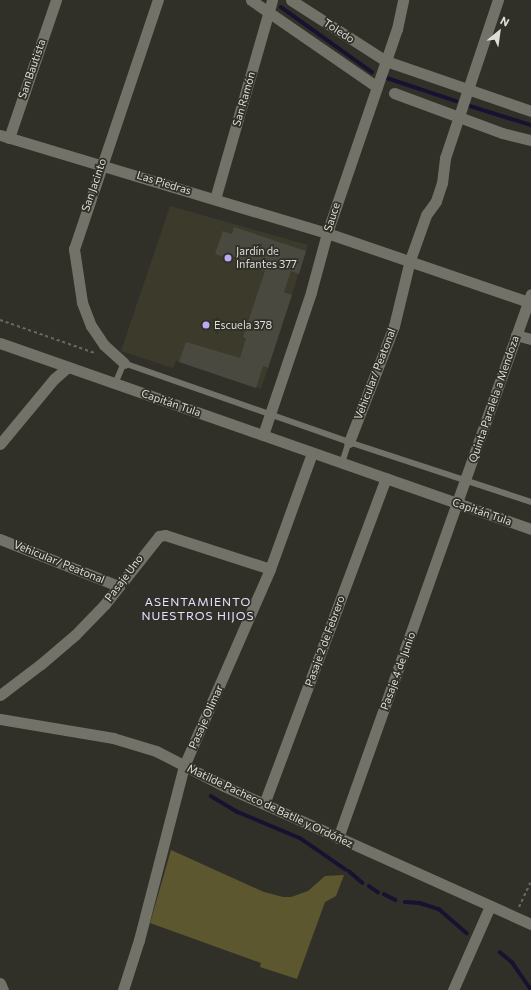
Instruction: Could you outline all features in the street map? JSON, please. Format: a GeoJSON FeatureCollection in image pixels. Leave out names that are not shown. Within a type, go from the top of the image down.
{"type":"FeatureCollection","features":[{"type":"Feature","properties":{"kind":"street","name":"San Bautista"},"geometry":{"type":"LineString","coordinates":[[4,137],[56,0]]}},
{"type":"Feature","properties":{"kind":"street","name":"San Jacinto"},"geometry":{"type":"LineString","coordinates":[[124,363],[104,345],[90,326],[82,302],[74,249],[101,164],[158,0]]}},
{"type":"Feature","properties":{"kind":"street"},"geometry":{"type":"LineString","coordinates":[[251,0],[377,87]]}},
{"type":"Feature","properties":{"kind":"street","name":"San Ramón"},"geometry":{"type":"LineString","coordinates":[[215,199],[272,0]]}},
{"type":"Feature","properties":{"kind":"street","name":"Toledo"},"geometry":{"type":"LineString","coordinates":[[291,0],[386,61]]}},
{"type":"Feature","properties":{"kind":"street","name":"Sauce"},"geometry":{"type":"LineString","coordinates":[[263,436],[312,292],[327,233],[397,29],[403,0]]}},
{"type":"Feature","properties":{"kind":"street","name":"Vehicular/ Peatonal"},"geometry":{"type":"LineString","coordinates":[[349,442],[394,326],[410,260],[426,215],[436,201],[442,183],[445,158],[498,0]]}},
{"type":"Feature","properties":{"kind":"street"},"geometry":{"type":"LineString","coordinates":[[386,61],[531,111]]}},
{"type":"Feature","properties":{"kind":"street"},"geometry":{"type":"LineString","coordinates":[[394,93],[459,115],[502,133],[531,140]]}},
{"type":"Feature","properties":{"kind":"street","name":"Las Piedras"},"geometry":{"type":"LineString","coordinates":[[4,137],[101,164],[327,233]]}},
{"type":"Feature","properties":{"kind":"street"},"geometry":{"type":"LineString","coordinates":[[327,233],[530,298]]}},
{"type":"Feature","properties":{"kind":"street","name":"Quinta Paralela a Mendoza"},"geometry":{"type":"LineString","coordinates":[[458,504],[530,298]]}},
{"type":"Feature","properties":{"kind":"street"},"geometry":{"type":"LineString","coordinates":[[516,335],[531,339]]}},
{"type":"Feature","properties":{"kind":"street","name":"Capitán Tula"},"geometry":{"type":"LineString","coordinates":[[0,343],[531,529]]}},
{"type":"Feature","properties":{"kind":"street"},"geometry":{"type":"LineString","coordinates":[[0,444],[54,379],[68,367]]}},
{"type":"Feature","properties":{"kind":"street","name":"Pasaje Olimar"},"geometry":{"type":"LineString","coordinates":[[123,990],[139,940],[184,766],[270,569],[312,453]]}},
{"type":"Feature","properties":{"kind":"street","name":"Pasaje 2 de Febrero"},"geometry":{"type":"LineString","coordinates":[[264,804],[386,478]]}},
{"type":"Feature","properties":{"kind":"street","name":"Pasaje 4 de Junio"},"geometry":{"type":"LineString","coordinates":[[338,838],[458,504]]}},
{"type":"Feature","properties":{"kind":"street","name":"Pasaje Uno"},"geometry":{"type":"LineString","coordinates":[[0,695],[42,664],[75,635],[105,604],[154,540],[165,535],[270,569]]}},
{"type":"Feature","properties":{"kind":"street","name":"Vehicular/ Peatonal"},"geometry":{"type":"LineString","coordinates":[[0,539],[118,586]]}},
{"type":"Feature","properties":{"kind":"street","name":"Matilde Pacheco de Batlle y Ordóñez"},"geometry":{"type":"LineString","coordinates":[[0,719],[137,744],[338,838],[531,924]]}},
{"type":"Feature","properties":{"kind":"street"},"geometry":{"type":"LineString","coordinates":[[453,990],[490,906]]}},
{"type":"Feature","properties":{"kind":"street"},"geometry":{"type":"LineString","coordinates":[[0,983],[4,990]]}},
{"type":"Feature","properties":{"kind":"lane"},"geometry":{"type":"LineString","coordinates":[[116,384],[124,363],[349,442],[531,502]]}},
{"type":"Feature","properties":{"kind":"lane"},"geometry":{"type":"LineString","coordinates":[[342,463],[349,442]]}},
{"type":"Feature","properties":{"kind":"path"},"geometry":{"type":"LineString","coordinates":[[0,320],[102,355]]}},
{"type":"Feature","properties":{"kind":"path"},"geometry":{"type":"LineString","coordinates":[[515,917],[531,881]]}},
{"type":"Feature","properties":{"kind":"shaded area"},"geometry":{"type":"Polygon","coordinates":[[[170,206],[308,245],[261,389],[176,361],[173,368],[121,351],[170,206]]]}},
{"type":"Feature","properties":{"kind":"shaded area"},"geometry":{"type":"Polygon","coordinates":[[[171,850],[264,892],[283,897],[291,897],[308,891],[325,876],[344,875],[336,896],[325,902],[297,979],[260,967],[261,963],[150,923],[171,850]]]}},
{"type":"Feature","properties":{"kind":"building"},"geometry":{"type":"Polygon","coordinates":[[[234,227],[306,251],[299,274],[291,271],[284,292],[292,295],[268,368],[263,366],[256,388],[179,362],[186,342],[240,358],[246,338],[243,337],[265,271],[215,254],[223,231],[232,234],[234,227]]]}},
{"type":"Feature","properties":{"kind":"waterway"},"geometry":{"type":"LineString","coordinates":[[281,7],[372,72]]}},
{"type":"Feature","properties":{"kind":"waterway"},"geometry":{"type":"LineString","coordinates":[[384,77],[456,101]]}},
{"type":"Feature","properties":{"kind":"waterway"},"geometry":{"type":"LineString","coordinates":[[467,105],[531,125]]}},
{"type":"Feature","properties":{"kind":"waterway"},"geometry":{"type":"LineString","coordinates":[[211,796],[238,812],[300,838],[345,869]]}},
{"type":"Feature","properties":{"kind":"waterway"},"geometry":{"type":"LineString","coordinates":[[349,871],[363,883]]}},
{"type":"Feature","properties":{"kind":"waterway"},"geometry":{"type":"LineString","coordinates":[[369,886],[378,892]]}},
{"type":"Feature","properties":{"kind":"waterway"},"geometry":{"type":"LineString","coordinates":[[384,894],[396,900]]}},
{"type":"Feature","properties":{"kind":"waterway"},"geometry":{"type":"LineString","coordinates":[[405,902],[420,903],[439,909],[467,933]]}},
{"type":"Feature","properties":{"kind":"waterway"},"geometry":{"type":"LineString","coordinates":[[500,952],[512,962],[531,989]]}},
{"type":"Feature","properties":{"kind":"place","name":"Jardín de Infantes 377"},"geometry":{"type":"Point","coordinates":[228,258]}},
{"type":"Feature","properties":{"kind":"place","name":"Escuela 378"},"geometry":{"type":"Point","coordinates":[206,325]}},
{"type":"Feature","properties":{"kind":"district","name":"ASENTAMIENTO NUESTROS HIJOS"},"geometry":{"type":"Point","coordinates":[198,609]}}]}
